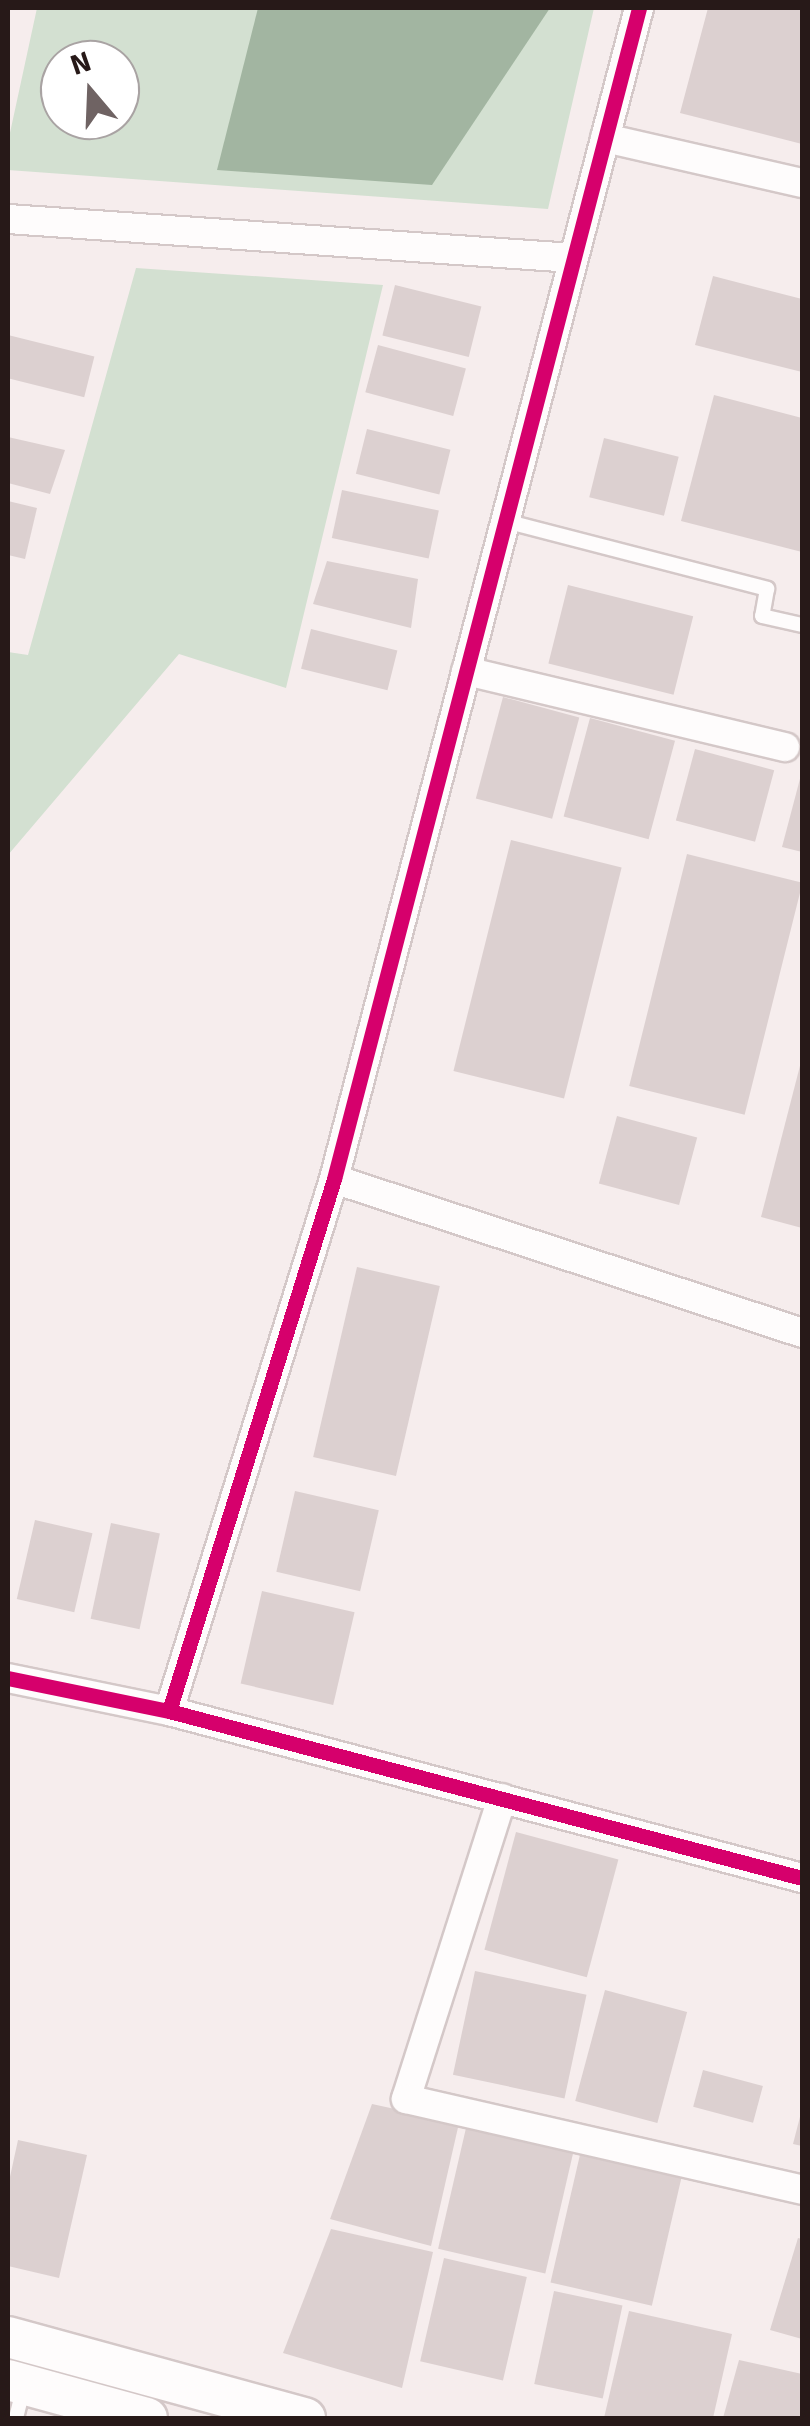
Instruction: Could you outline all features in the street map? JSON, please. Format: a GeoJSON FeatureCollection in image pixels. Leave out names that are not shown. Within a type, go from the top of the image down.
{"type":"FeatureCollection","features":[{"type":"Feature","properties":{"kind":"main road"},"geometry":{"type":"LineString","coordinates":[[21,2371],[147,2418]]}},
{"type":"Feature","properties":{"kind":"main road"},"geometry":{"type":"LineString","coordinates":[[21,2371],[305,2418]]}},
{"type":"Feature","properties":{"kind":"street"},"geometry":{"type":"LineString","coordinates":[[169,1711],[334,1178],[639,8]]}},
{"type":"Feature","properties":{"kind":"street"},"geometry":{"type":"LineString","coordinates":[[605,138],[802,184]]}},
{"type":"Feature","properties":{"kind":"street"},"geometry":{"type":"LineString","coordinates":[[8,218],[573,258]]}},
{"type":"Feature","properties":{"kind":"street"},"geometry":{"type":"LineString","coordinates":[[466,670],[785,747]]}},
{"type":"Feature","properties":{"kind":"street"},"geometry":{"type":"LineString","coordinates":[[334,1178],[802,1333]]}},
{"type":"Feature","properties":{"kind":"street"},"geometry":{"type":"LineString","coordinates":[[8,1678],[169,1711],[802,1878]]}},
{"type":"Feature","properties":{"kind":"street"},"geometry":{"type":"LineString","coordinates":[[502,1798],[406,2099],[802,2190]]}},
{"type":"Feature","properties":{"kind":"lane"},"geometry":{"type":"LineString","coordinates":[[505,521],[767,589],[762,616],[802,625]]}},
{"type":"Feature","properties":{"kind":"shaded area"},"geometry":{"type":"Polygon","coordinates":[[[37,8],[594,8],[548,209],[8,170],[8,142],[37,8]]]}},
{"type":"Feature","properties":{"kind":"shaded area"},"geometry":{"type":"Polygon","coordinates":[[[258,8],[550,8],[432,185],[217,170],[258,8]]]}},
{"type":"Feature","properties":{"kind":"shaded area"},"geometry":{"type":"Polygon","coordinates":[[[136,268],[383,285],[286,688],[179,654],[8,855],[8,652],[28,655],[136,268]]]}},
{"type":"Feature","properties":{"kind":"building"},"geometry":{"type":"Polygon","coordinates":[[[708,8],[802,8],[802,144],[680,113],[708,8]]]}},
{"type":"Feature","properties":{"kind":"building"},"geometry":{"type":"Polygon","coordinates":[[[713,276],[802,299],[802,372],[695,345],[713,276]]]}},
{"type":"Feature","properties":{"kind":"building"},"geometry":{"type":"Polygon","coordinates":[[[395,285],[481,307],[469,357],[382,335],[395,285]]]}},
{"type":"Feature","properties":{"kind":"building"},"geometry":{"type":"Polygon","coordinates":[[[8,335],[94,357],[84,397],[8,378],[8,335]]]}},
{"type":"Feature","properties":{"kind":"building"},"geometry":{"type":"Polygon","coordinates":[[[378,345],[466,369],[453,416],[365,392],[378,345]]]}},
{"type":"Feature","properties":{"kind":"building"},"geometry":{"type":"Polygon","coordinates":[[[714,395],[802,418],[802,552],[681,521],[714,395]]]}},
{"type":"Feature","properties":{"kind":"building"},"geometry":{"type":"Polygon","coordinates":[[[367,429],[450,450],[439,494],[356,474],[367,429]]]}},
{"type":"Feature","properties":{"kind":"building"},"geometry":{"type":"Polygon","coordinates":[[[8,437],[65,450],[50,494],[8,483],[8,437]]]}},
{"type":"Feature","properties":{"kind":"building"},"geometry":{"type":"Polygon","coordinates":[[[604,438],[679,457],[664,516],[589,497],[604,438]]]}},
{"type":"Feature","properties":{"kind":"building"},"geometry":{"type":"Polygon","coordinates":[[[342,490],[439,511],[429,559],[332,538],[342,490]]]}},
{"type":"Feature","properties":{"kind":"building"},"geometry":{"type":"Polygon","coordinates":[[[8,501],[37,508],[25,559],[8,555],[8,501]]]}},
{"type":"Feature","properties":{"kind":"building"},"geometry":{"type":"Polygon","coordinates":[[[327,561],[418,579],[411,628],[313,604],[327,561]]]}},
{"type":"Feature","properties":{"kind":"building"},"geometry":{"type":"Polygon","coordinates":[[[568,585],[693,616],[674,695],[548,664],[568,585]]]}},
{"type":"Feature","properties":{"kind":"building"},"geometry":{"type":"Polygon","coordinates":[[[311,629],[397,651],[387,690],[301,669],[311,629]]]}},
{"type":"Feature","properties":{"kind":"building"},"geometry":{"type":"Polygon","coordinates":[[[503,697],[579,717],[552,819],[476,798],[503,697]]]}},
{"type":"Feature","properties":{"kind":"building"},"geometry":{"type":"Polygon","coordinates":[[[590,718],[675,741],[649,839],[564,817],[590,718]]]}},
{"type":"Feature","properties":{"kind":"building"},"geometry":{"type":"Polygon","coordinates":[[[695,749],[774,770],[755,842],[676,820],[695,749]]]}},
{"type":"Feature","properties":{"kind":"building"},"geometry":{"type":"Polygon","coordinates":[[[802,775],[802,852],[782,847],[802,775]]]}},
{"type":"Feature","properties":{"kind":"building"},"geometry":{"type":"Polygon","coordinates":[[[511,840],[622,868],[564,1099],[453,1071],[511,840]]]}},
{"type":"Feature","properties":{"kind":"building"},"geometry":{"type":"Polygon","coordinates":[[[687,854],[802,883],[745,1115],[629,1086],[687,854]]]}},
{"type":"Feature","properties":{"kind":"building"},"geometry":{"type":"Polygon","coordinates":[[[802,1062],[802,1228],[761,1217],[802,1062]]]}},
{"type":"Feature","properties":{"kind":"building"},"geometry":{"type":"Polygon","coordinates":[[[617,1116],[697,1137],[679,1205],[599,1184],[617,1116]]]}},
{"type":"Feature","properties":{"kind":"building"},"geometry":{"type":"Polygon","coordinates":[[[357,1267],[440,1286],[396,1476],[313,1457],[357,1267]]]}},
{"type":"Feature","properties":{"kind":"building"},"geometry":{"type":"Polygon","coordinates":[[[295,1491],[379,1510],[360,1591],[276,1572],[295,1491]]]}},
{"type":"Feature","properties":{"kind":"building"},"geometry":{"type":"Polygon","coordinates":[[[35,1520],[92,1533],[74,1612],[17,1599],[35,1520]]]}},
{"type":"Feature","properties":{"kind":"building"},"geometry":{"type":"Polygon","coordinates":[[[111,1523],[160,1533],[140,1629],[91,1619],[111,1523]]]}},
{"type":"Feature","properties":{"kind":"building"},"geometry":{"type":"Polygon","coordinates":[[[262,1591],[355,1612],[333,1705],[241,1684],[262,1591]]]}},
{"type":"Feature","properties":{"kind":"building"},"geometry":{"type":"Polygon","coordinates":[[[516,1832],[618,1859],[587,1977],[484,1950],[516,1832]]]}},
{"type":"Feature","properties":{"kind":"building"},"geometry":{"type":"Polygon","coordinates":[[[475,1971],[587,1995],[564,2098],[453,2075],[475,1971]]]}},
{"type":"Feature","properties":{"kind":"building"},"geometry":{"type":"Polygon","coordinates":[[[605,1990],[687,2012],[657,2123],[575,2101],[605,1990]]]}},
{"type":"Feature","properties":{"kind":"building"},"geometry":{"type":"Polygon","coordinates":[[[703,2070],[763,2086],[753,2123],[693,2107],[703,2070]]]}},
{"type":"Feature","properties":{"kind":"building"},"geometry":{"type":"Polygon","coordinates":[[[372,2104],[459,2123],[431,2246],[330,2219],[372,2104]]]}},
{"type":"Feature","properties":{"kind":"building"},"geometry":{"type":"Polygon","coordinates":[[[802,2113],[802,2146],[793,2144],[802,2113]]]}},
{"type":"Feature","properties":{"kind":"building"},"geometry":{"type":"Polygon","coordinates":[[[466,2128],[573,2153],[545,2274],[438,2249],[466,2128]]]}},
{"type":"Feature","properties":{"kind":"building"},"geometry":{"type":"Polygon","coordinates":[[[18,2140],[87,2155],[59,2278],[8,2266],[8,2186],[18,2140]]]}},
{"type":"Feature","properties":{"kind":"building"},"geometry":{"type":"Polygon","coordinates":[[[582,2146],[683,2169],[652,2306],[551,2282],[582,2146]]]}},
{"type":"Feature","properties":{"kind":"building"},"geometry":{"type":"Polygon","coordinates":[[[331,2229],[433,2252],[402,2388],[283,2353],[331,2229]]]}},
{"type":"Feature","properties":{"kind":"building"},"geometry":{"type":"Polygon","coordinates":[[[798,2238],[802,2239],[802,2339],[770,2330],[798,2238]]]}},
{"type":"Feature","properties":{"kind":"building"},"geometry":{"type":"Polygon","coordinates":[[[444,2258],[527,2277],[503,2380],[420,2361],[444,2258]]]}},
{"type":"Feature","properties":{"kind":"building"},"geometry":{"type":"Polygon","coordinates":[[[554,2291],[622,2306],[603,2398],[534,2384],[554,2291]]]}},
{"type":"Feature","properties":{"kind":"building"},"geometry":{"type":"Polygon","coordinates":[[[629,2311],[732,2334],[713,2418],[604,2418],[629,2311]]]}},
{"type":"Feature","properties":{"kind":"building"},"geometry":{"type":"Polygon","coordinates":[[[739,2360],[802,2374],[802,2418],[723,2418],[739,2360]]]}},
{"type":"Feature","properties":{"kind":"cycle path"},"geometry":{"type":"LineString","coordinates":[[169,1711],[334,1179],[639,8]]}},
{"type":"Feature","properties":{"kind":"cycle path"},"geometry":{"type":"LineString","coordinates":[[8,1678],[169,1711],[802,1878]]}}]}
